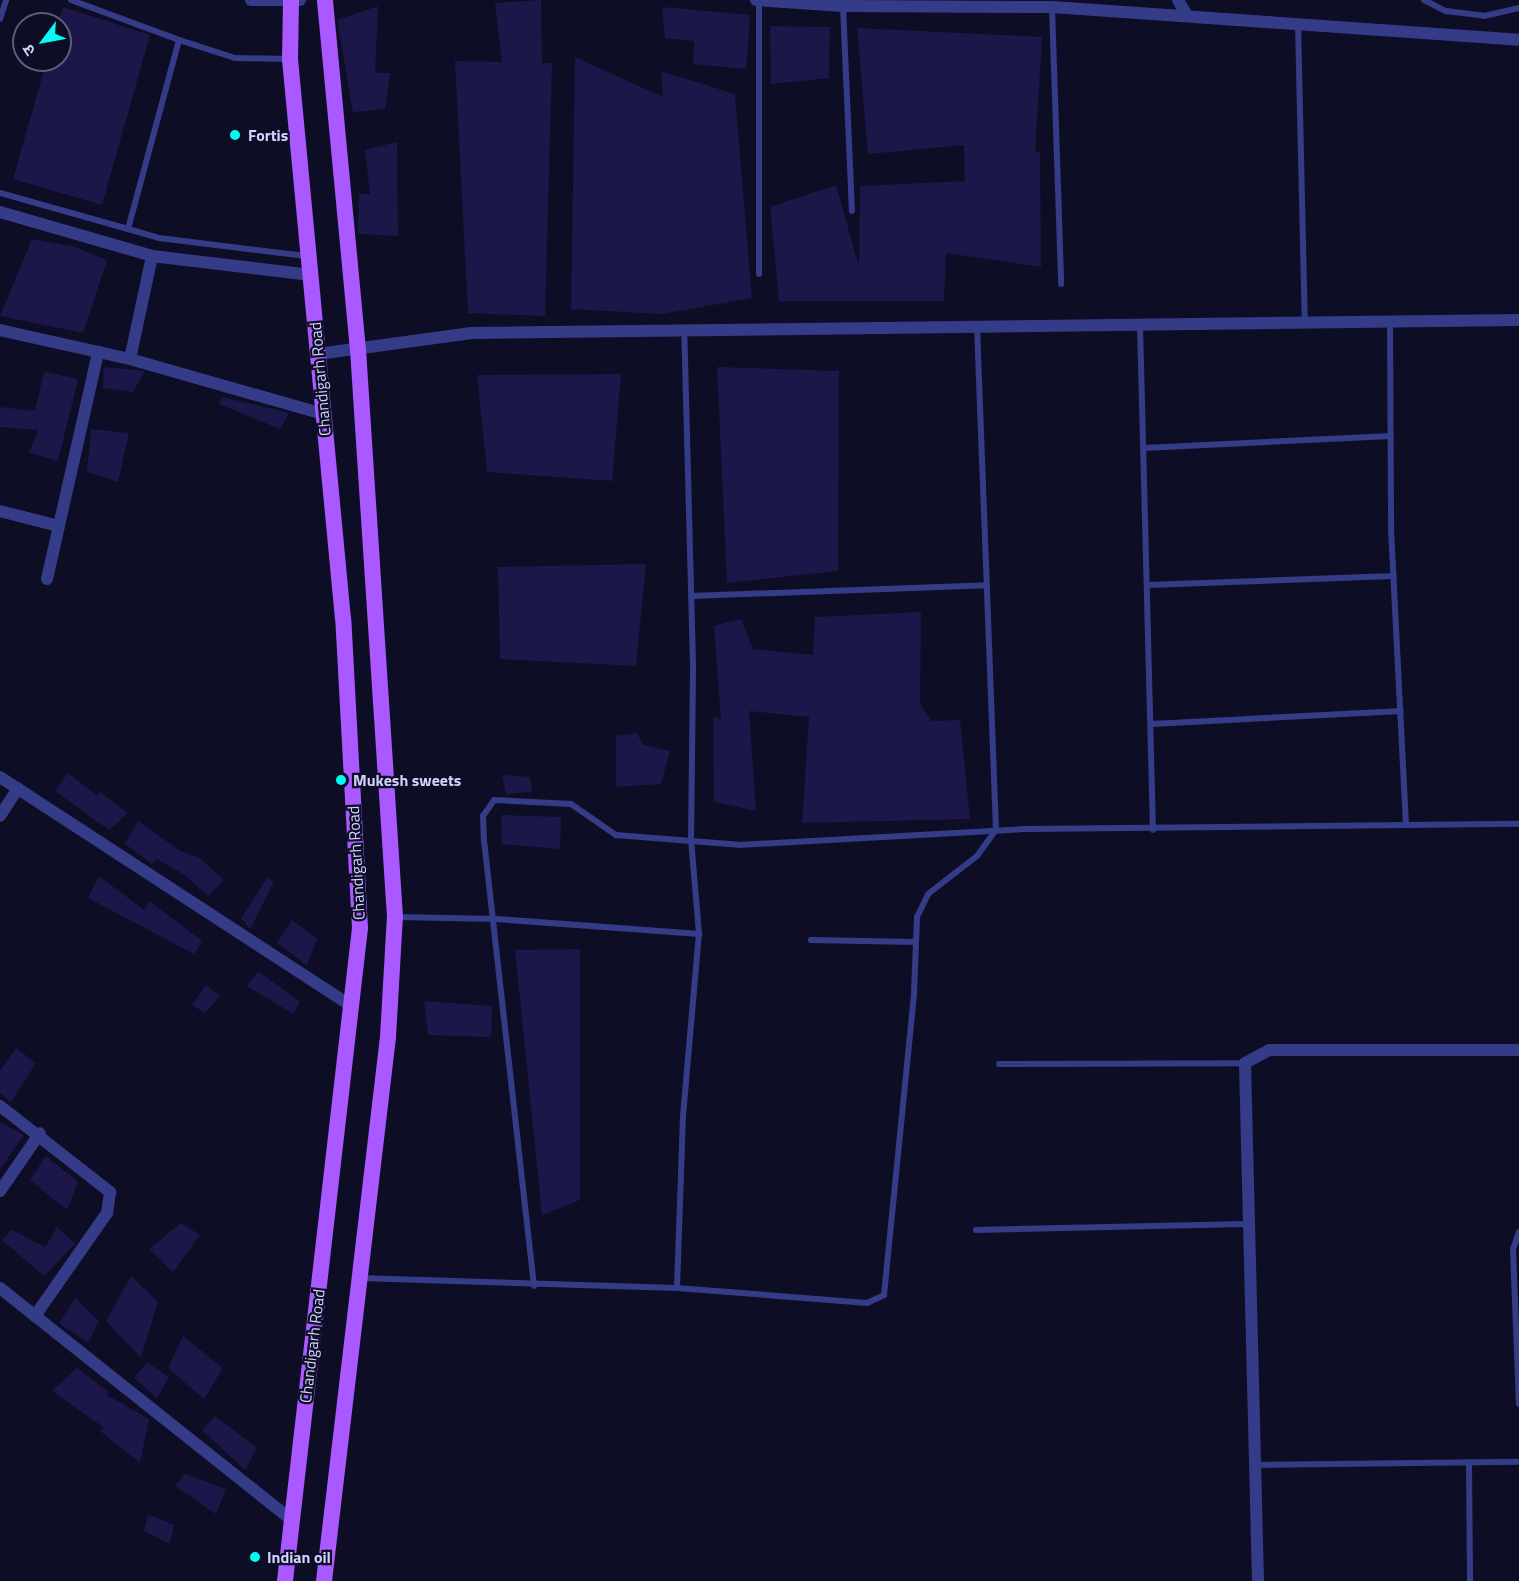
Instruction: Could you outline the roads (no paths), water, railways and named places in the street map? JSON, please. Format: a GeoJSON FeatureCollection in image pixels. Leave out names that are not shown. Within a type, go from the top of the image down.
{"type":"FeatureCollection","features":[{"type":"Feature","properties":{"kind":"main road","name":"Chandigarh Road"},"geometry":{"type":"LineString","coordinates":[[285,1581],[360,928],[343,619],[290,59],[294,0]]}},
{"type":"Feature","properties":{"kind":"main road"},"geometry":{"type":"LineString","coordinates":[[324,1581],[388,1037],[395,917],[358,350],[325,0]]}},
{"type":"Feature","properties":{"kind":"street"},"geometry":{"type":"LineString","coordinates":[[251,0],[294,0]]}},
{"type":"Feature","properties":{"kind":"street"},"geometry":{"type":"LineString","coordinates":[[757,0],[843,6],[1002,3],[1298,22],[1519,40]]}},
{"type":"Feature","properties":{"kind":"street"},"geometry":{"type":"LineString","coordinates":[[1178,0],[1186,14]]}},
{"type":"Feature","properties":{"kind":"street"},"geometry":{"type":"LineString","coordinates":[[0,212],[152,256],[311,275]]}},
{"type":"Feature","properties":{"kind":"street"},"geometry":{"type":"LineString","coordinates":[[130,359],[152,256]]}},
{"type":"Feature","properties":{"kind":"street"},"geometry":{"type":"LineString","coordinates":[[318,354],[472,333],[1519,320]]}},
{"type":"Feature","properties":{"kind":"street"},"geometry":{"type":"LineString","coordinates":[[0,330],[130,359],[323,414]]}},
{"type":"Feature","properties":{"kind":"street"},"geometry":{"type":"LineString","coordinates":[[47,579],[98,352]]}},
{"type":"Feature","properties":{"kind":"street"},"geometry":{"type":"LineString","coordinates":[[0,511],[59,526]]}},
{"type":"Feature","properties":{"kind":"street"},"geometry":{"type":"LineString","coordinates":[[0,777],[351,1006]]}},
{"type":"Feature","properties":{"kind":"street"},"geometry":{"type":"LineString","coordinates":[[0,816],[18,788]]}},
{"type":"Feature","properties":{"kind":"street"},"geometry":{"type":"LineString","coordinates":[[1258,1581],[1245,1224],[1245,1063],[1269,1050],[1519,1050]]}},
{"type":"Feature","properties":{"kind":"street"},"geometry":{"type":"LineString","coordinates":[[0,1106],[40,1133],[100,1181],[111,1201],[35,1316]]}},
{"type":"Feature","properties":{"kind":"street"},"geometry":{"type":"LineString","coordinates":[[0,1191],[40,1133]]}},
{"type":"Feature","properties":{"kind":"street"},"geometry":{"type":"LineString","coordinates":[[0,1288],[292,1520]]}},
{"type":"Feature","properties":{"kind":"lane"},"geometry":{"type":"LineString","coordinates":[[0,19],[6,0]]}},
{"type":"Feature","properties":{"kind":"lane"},"geometry":{"type":"LineString","coordinates":[[71,0],[235,58],[290,59]]}},
{"type":"Feature","properties":{"kind":"lane"},"geometry":{"type":"LineString","coordinates":[[757,0],[759,274]]}},
{"type":"Feature","properties":{"kind":"lane"},"geometry":{"type":"LineString","coordinates":[[1424,0],[1446,11],[1484,16],[1519,8]]}},
{"type":"Feature","properties":{"kind":"lane"},"geometry":{"type":"LineString","coordinates":[[843,6],[852,211]]}},
{"type":"Feature","properties":{"kind":"lane"},"geometry":{"type":"LineString","coordinates":[[1052,7],[1061,284]]}},
{"type":"Feature","properties":{"kind":"lane"},"geometry":{"type":"LineString","coordinates":[[1298,22],[1305,322]]}},
{"type":"Feature","properties":{"kind":"lane"},"geometry":{"type":"LineString","coordinates":[[128,229],[179,40]]}},
{"type":"Feature","properties":{"kind":"lane"},"geometry":{"type":"LineString","coordinates":[[0,193],[159,238],[310,257]]}},
{"type":"Feature","properties":{"kind":"lane"},"geometry":{"type":"LineString","coordinates":[[1390,321],[1394,576],[1406,825]]}},
{"type":"Feature","properties":{"kind":"lane"},"geometry":{"type":"LineString","coordinates":[[1140,325],[1153,830]]}},
{"type":"Feature","properties":{"kind":"lane"},"geometry":{"type":"LineString","coordinates":[[360,1278],[534,1286],[677,1288],[867,1303],[881,1299],[886,1290],[921,904],[977,856],[996,830],[977,327]]}},
{"type":"Feature","properties":{"kind":"lane"},"geometry":{"type":"LineString","coordinates":[[677,1288],[683,1116],[699,934],[691,837],[692,596],[684,330]]}},
{"type":"Feature","properties":{"kind":"lane"},"geometry":{"type":"LineString","coordinates":[[1144,448],[1391,436]]}},
{"type":"Feature","properties":{"kind":"lane"},"geometry":{"type":"LineString","coordinates":[[1148,585],[1394,576]]}},
{"type":"Feature","properties":{"kind":"lane"},"geometry":{"type":"LineString","coordinates":[[692,596],[987,585]]}},
{"type":"Feature","properties":{"kind":"lane"},"geometry":{"type":"LineString","coordinates":[[1151,724],[1401,711]]}},
{"type":"Feature","properties":{"kind":"lane"},"geometry":{"type":"LineString","coordinates":[[534,1286],[496,919],[483,816],[494,800],[571,804],[616,835],[691,837],[739,845],[996,830],[1153,830],[1519,824]]}},
{"type":"Feature","properties":{"kind":"lane"},"geometry":{"type":"LineString","coordinates":[[395,917],[496,919],[699,934]]}},
{"type":"Feature","properties":{"kind":"lane"},"geometry":{"type":"LineString","coordinates":[[811,940],[916,942]]}},
{"type":"Feature","properties":{"kind":"lane"},"geometry":{"type":"LineString","coordinates":[[999,1064],[1245,1063]]}},
{"type":"Feature","properties":{"kind":"lane"},"geometry":{"type":"LineString","coordinates":[[976,1230],[1245,1224]]}},
{"type":"Feature","properties":{"kind":"lane"},"geometry":{"type":"LineString","coordinates":[[1519,1232],[1514,1249],[1519,1404]]}},
{"type":"Feature","properties":{"kind":"lane"},"geometry":{"type":"LineString","coordinates":[[1254,1465],[1519,1462]]}},
{"type":"Feature","properties":{"kind":"lane"},"geometry":{"type":"LineString","coordinates":[[1469,1463],[1470,1581]]}},
{"type":"Feature","properties":{"kind":"place","name":"Fortis"},"geometry":{"type":"Point","coordinates":[235,135]}},
{"type":"Feature","properties":{"kind":"place","name":"Mukesh sweets"},"geometry":{"type":"Point","coordinates":[341,780]}},
{"type":"Feature","properties":{"kind":"place","name":"Indian oil"},"geometry":{"type":"Point","coordinates":[255,1557]}}]}
